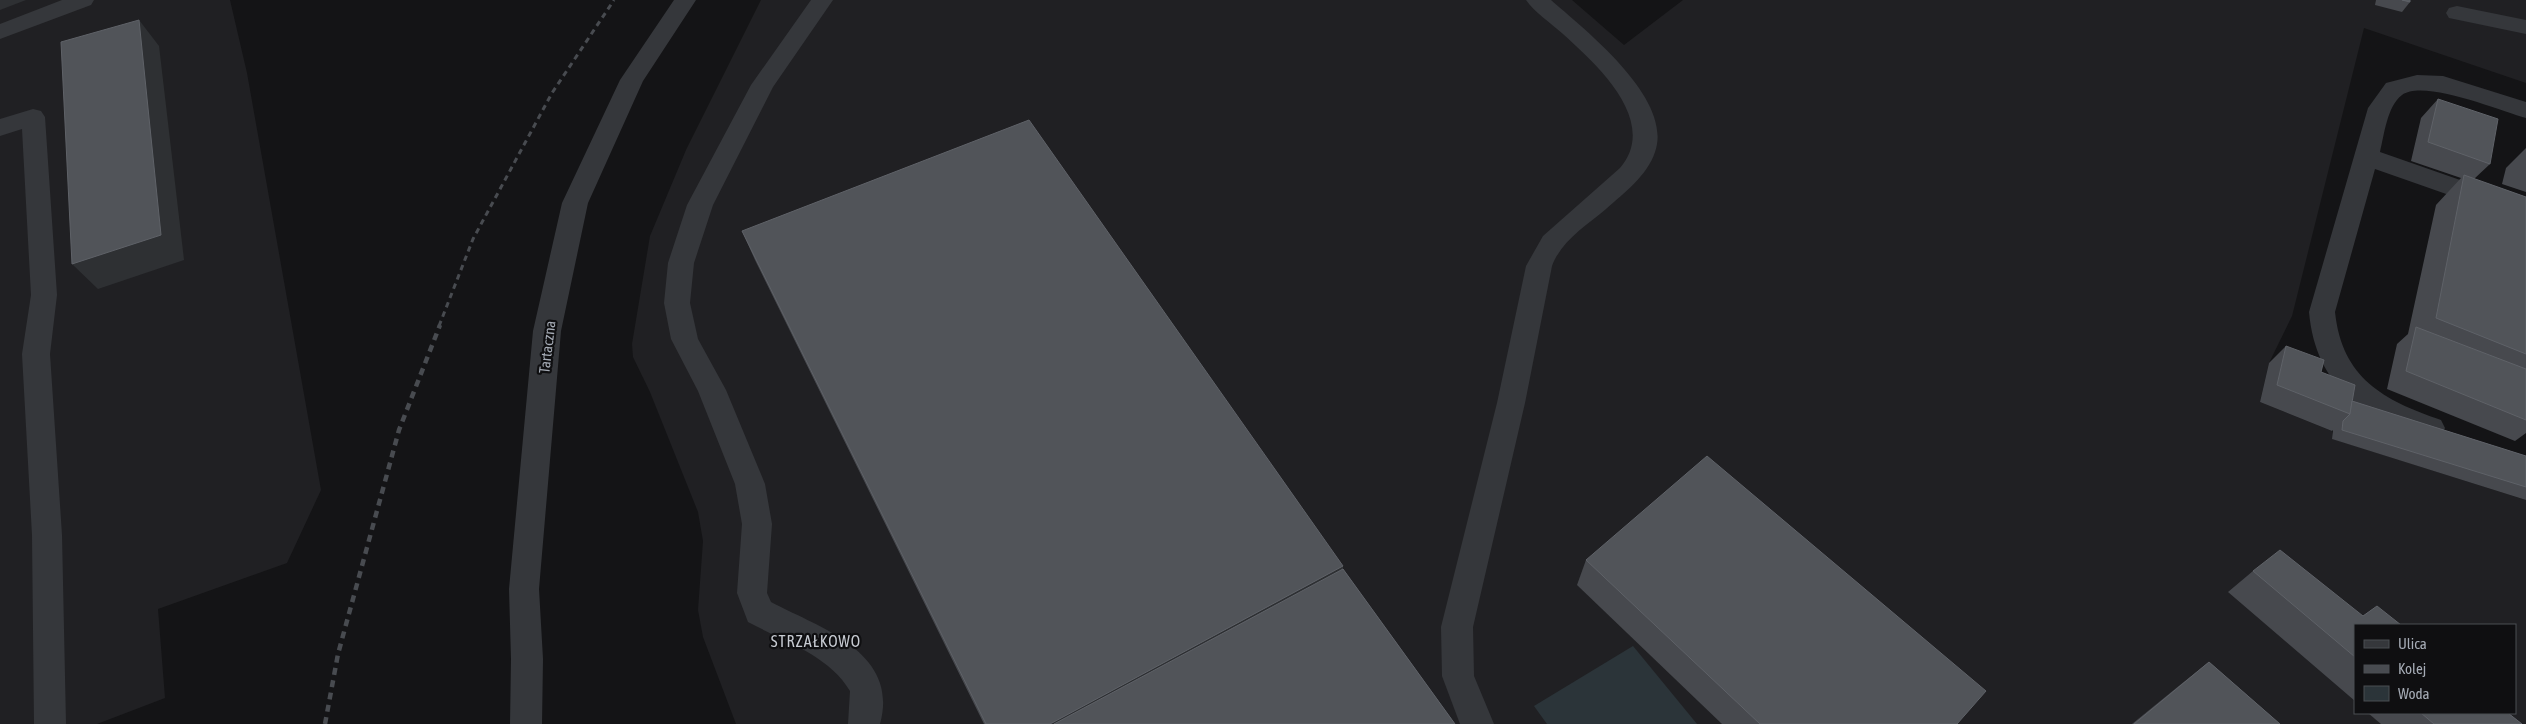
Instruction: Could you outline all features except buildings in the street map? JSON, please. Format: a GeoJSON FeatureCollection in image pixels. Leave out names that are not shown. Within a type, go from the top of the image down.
{"type":"FeatureCollection","features":[{"type":"Feature","properties":{"kind":"street"},"geometry":{"type":"LineString","coordinates":[[0,32],[83,0]]}},
{"type":"Feature","properties":{"kind":"street","name":"Tartaczna"},"geometry":{"type":"LineString","coordinates":[[526,724],[527,659],[524,588],[547,331],[573,212],[632,80],[685,0]]}},
{"type":"Feature","properties":{"kind":"street"},"geometry":{"type":"LineString","coordinates":[[822,0],[763,85],[700,205],[681,263],[677,303],[685,339],[712,390],[750,484],[756,524],[752,593],[759,612],[828,648],[850,665],[866,687],[864,724]]}},
{"type":"Feature","properties":{"kind":"street"},"geometry":{"type":"LineString","coordinates":[[1478,724],[1473,717],[1458,676],[1457,627],[1511,403],[1539,266],[1547,248],[1622,180],[1638,161],[1645,145],[1644,124],[1631,94],[1612,67],[1538,0]]}},
{"type":"Feature","properties":{"kind":"street"},"geometry":{"type":"LineString","coordinates":[[2457,13],[2526,27]]}},
{"type":"Feature","properties":{"kind":"street"},"geometry":{"type":"LineString","coordinates":[[2451,434],[2404,420],[2367,398],[2342,372],[2327,344],[2322,312],[2380,108],[2394,89],[2417,83],[2443,84],[2526,110]]}},
{"type":"Feature","properties":{"kind":"street"},"geometry":{"type":"LineString","coordinates":[[0,128],[34,117],[44,295],[36,354],[47,535],[50,724]]}},
{"type":"Feature","properties":{"kind":"street"},"geometry":{"type":"LineString","coordinates":[[2367,157],[2526,214]]}},
{"type":"Feature","properties":{"kind":"shaded area"},"geometry":{"type":"Polygon","coordinates":[[[0,0],[230,0],[247,73],[321,490],[287,563],[158,609],[165,698],[97,724],[0,724],[0,0]]]}},
{"type":"Feature","properties":{"kind":"shaded area"},"geometry":{"type":"Polygon","coordinates":[[[761,0],[1572,0],[1624,45],[1683,0],[2526,0],[2526,83],[2364,28],[2292,316],[2269,363],[2260,402],[2332,431],[2333,439],[2526,500],[2526,724],[736,724],[703,637],[698,610],[703,541],[698,512],[650,392],[633,357],[632,344],[650,236],[686,150],[761,0]]]}},
{"type":"Feature","properties":{"kind":"water"},"geometry":{"type":"Polygon","coordinates":[[[1633,646],[1697,724],[1547,724],[1534,706],[1633,646]]]}},
{"type":"Feature","properties":{"kind":"railway"},"geometry":{"type":"LineString","coordinates":[[439,326],[473,239],[552,93],[614,0]]}},
{"type":"Feature","properties":{"kind":"railway"},"geometry":{"type":"LineString","coordinates":[[325,724],[338,654],[399,430],[440,325]]}},
{"type":"Feature","properties":{"kind":"district","name":"STRZAŁKOWO"},"geometry":{"type":"Point","coordinates":[816,641]}}]}
